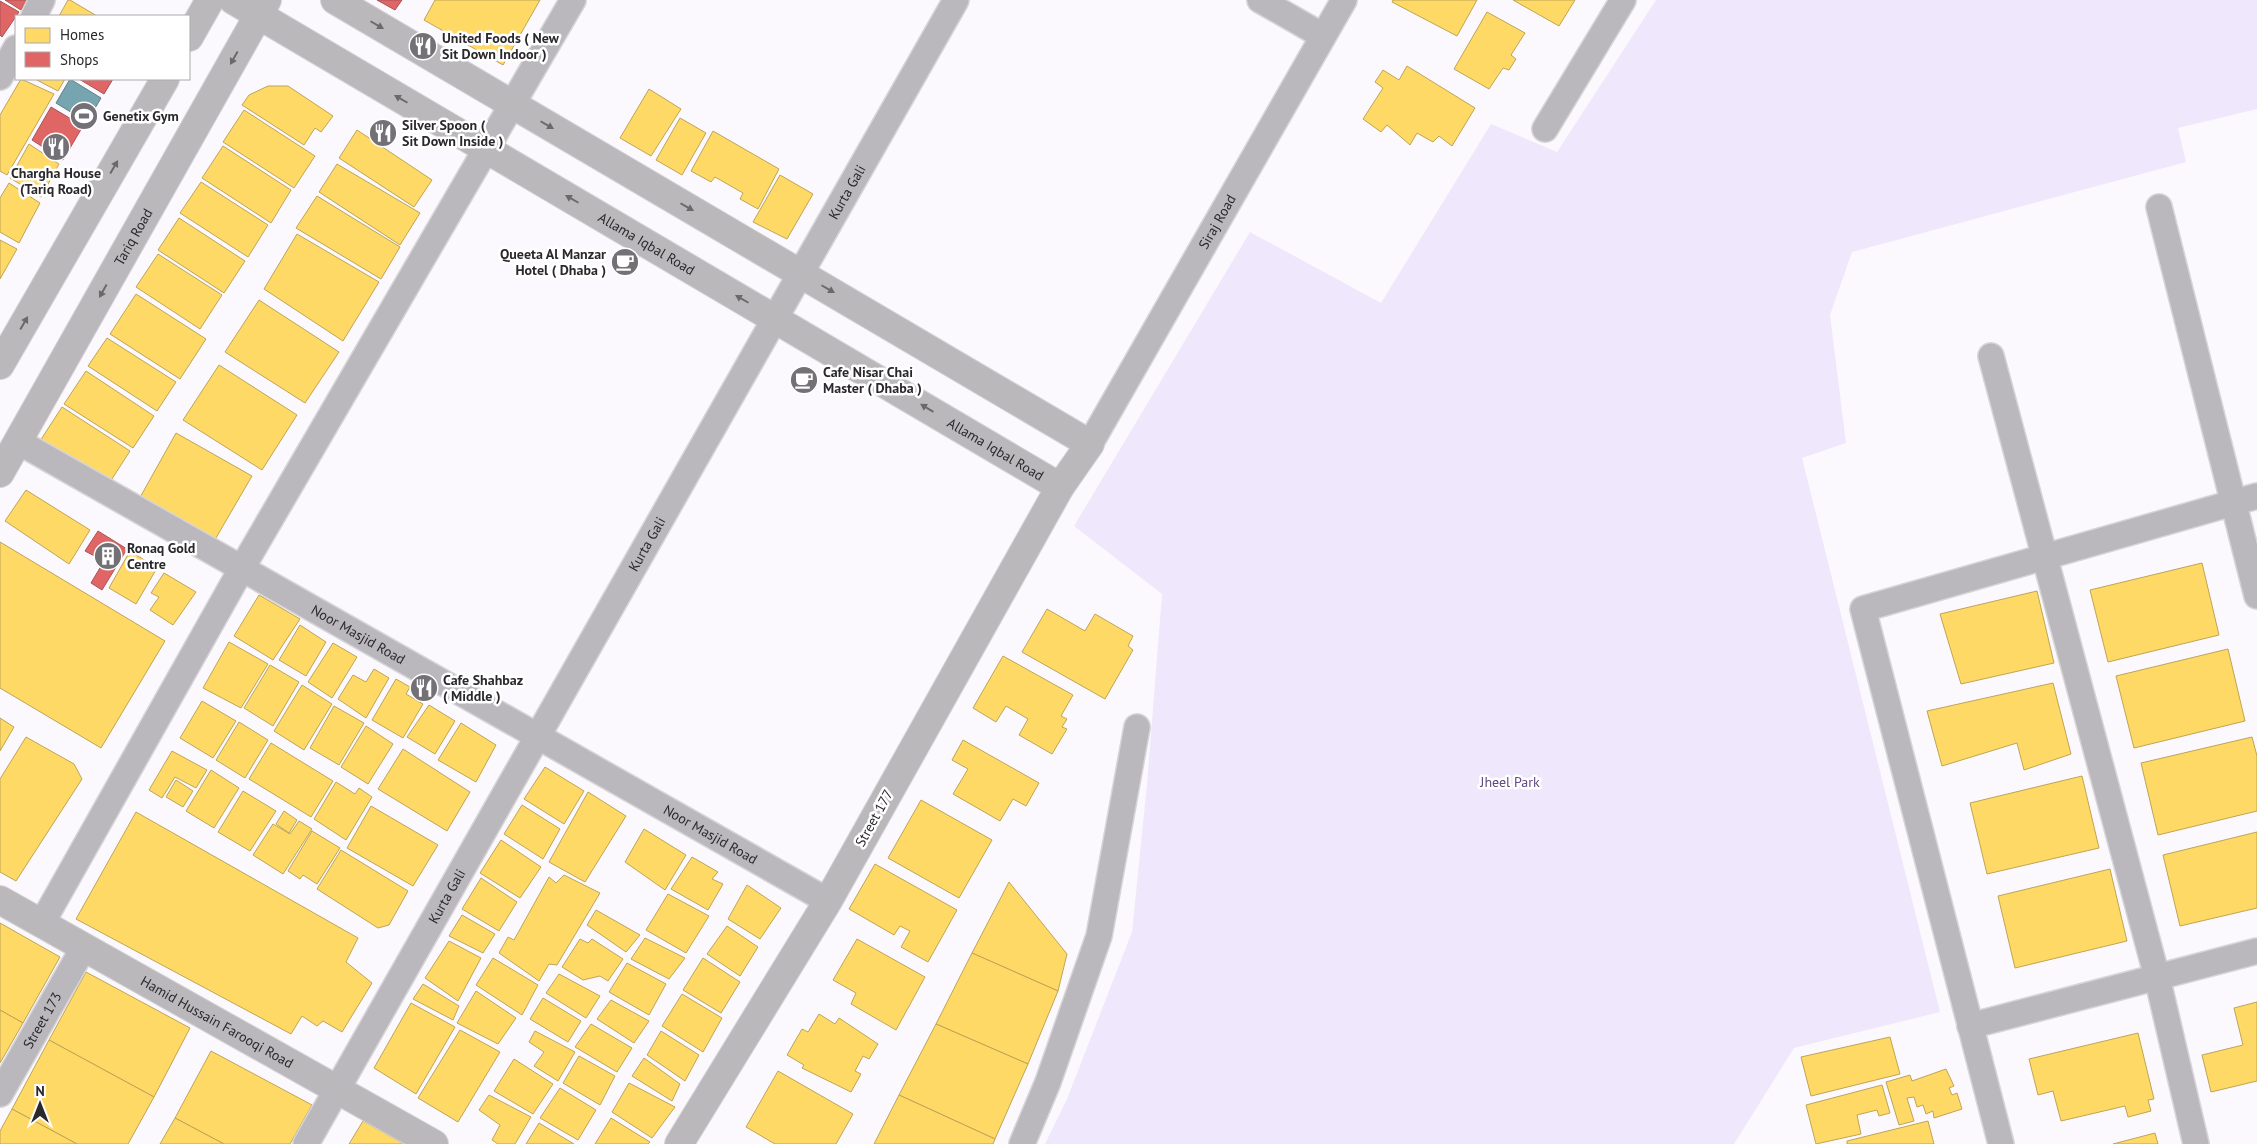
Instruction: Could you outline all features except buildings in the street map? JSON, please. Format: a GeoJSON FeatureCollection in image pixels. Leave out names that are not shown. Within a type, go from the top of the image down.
{"type":"FeatureCollection","features":[{"type":"Feature","properties":{"kind":"street"},"geometry":{"type":"LineString","coordinates":[[34,15],[42,0]]}},
{"type":"Feature","properties":{"kind":"street"},"geometry":{"type":"LineString","coordinates":[[190,35],[210,0]]}},
{"type":"Feature","properties":{"kind":"street","name":"Allama Iqbal Road"},"geometry":{"type":"LineString","coordinates":[[233,0],[263,8],[488,150],[1060,486]]}},
{"type":"Feature","properties":{"kind":"street"},"geometry":{"type":"LineString","coordinates":[[335,0],[1090,444]]}},
{"type":"Feature","properties":{"kind":"street"},"geometry":{"type":"LineString","coordinates":[[42,923],[242,568],[488,150],[573,0]]}},
{"type":"Feature","properties":{"kind":"street","name":"Kurta Gali"},"geometry":{"type":"LineString","coordinates":[[306,1144],[956,0]]}},
{"type":"Feature","properties":{"kind":"street"},"geometry":{"type":"LineString","coordinates":[[1260,0],[1323,36]]}},
{"type":"Feature","properties":{"kind":"street","name":"Siraj Road"},"geometry":{"type":"LineString","coordinates":[[1090,444],[1344,0]]}},
{"type":"Feature","properties":{"kind":"street"},"geometry":{"type":"LineString","coordinates":[[1545,129],[1623,0]]}},
{"type":"Feature","properties":{"kind":"street","name":"Tariq Road"},"geometry":{"type":"LineString","coordinates":[[0,474],[263,8]]}},
{"type":"Feature","properties":{"kind":"street"},"geometry":{"type":"LineString","coordinates":[[0,78],[15,50]]}},
{"type":"Feature","properties":{"kind":"street"},"geometry":{"type":"LineString","coordinates":[[0,365],[164,80]]}},
{"type":"Feature","properties":{"kind":"street"},"geometry":{"type":"LineString","coordinates":[[2159,207],[2257,596]]}},
{"type":"Feature","properties":{"kind":"street"},"geometry":{"type":"LineString","coordinates":[[1991,356],[2156,977],[2196,1144]]}},
{"type":"Feature","properties":{"kind":"street","name":"Noor Masjid Road"},"geometry":{"type":"LineString","coordinates":[[19,442],[828,901]]}},
{"type":"Feature","properties":{"kind":"street","name":"Street 177"},"geometry":{"type":"LineString","coordinates":[[679,1144],[828,901],[1060,486],[1090,444]]}},
{"type":"Feature","properties":{"kind":"street"},"geometry":{"type":"LineString","coordinates":[[2001,1144],[1863,609],[2257,496]]}},
{"type":"Feature","properties":{"kind":"street"},"geometry":{"type":"LineString","coordinates":[[1022,1144],[1051,1073],[1099,936],[1137,727]]}},
{"type":"Feature","properties":{"kind":"street","name":"Hamid Hussain Farooqi Road"},"geometry":{"type":"LineString","coordinates":[[0,900],[434,1144]]}},
{"type":"Feature","properties":{"kind":"street","name":"Street 173"},"geometry":{"type":"LineString","coordinates":[[0,1094],[84,947]]}},
{"type":"Feature","properties":{"kind":"street"},"geometry":{"type":"LineString","coordinates":[[1970,1026],[2257,951]]}},
{"type":"Feature","properties":{"kind":"green space","name":"Jheel Park"},"geometry":{"type":"Polygon","coordinates":[[[1656,0],[2257,0],[2257,109],[2178,128],[2186,162],[1852,252],[1830,315],[1846,443],[1802,458],[1940,1012],[1794,1048],[1734,1144],[1045,1144],[1067,1099],[1132,932],[1147,784],[1162,594],[1074,526],[1250,232],[1381,303],[1491,124],[1557,152],[1656,0]]]}},
{"type":"Feature","properties":{"kind":"place","name":"United Foods ( New Sit Down Indoor )"},"geometry":{"type":"Point","coordinates":[423,46]}},
{"type":"Feature","properties":{"kind":"place","name":"Genetix Gym"},"geometry":{"type":"Point","coordinates":[84,116]}},
{"type":"Feature","properties":{"kind":"place","name":"Silver Spoon ( Sit Down Inside )"},"geometry":{"type":"Point","coordinates":[383,133]}},
{"type":"Feature","properties":{"kind":"place","name":"Chargha House (Tariq Road)"},"geometry":{"type":"Point","coordinates":[56,147]}},
{"type":"Feature","properties":{"kind":"place","name":"Queeta Al Manzar Hotel ( Dhaba )"},"geometry":{"type":"Point","coordinates":[625,262]}},
{"type":"Feature","properties":{"kind":"place","name":"Cafe Nisar Chai Master ( Dhaba )"},"geometry":{"type":"Point","coordinates":[804,380]}},
{"type":"Feature","properties":{"kind":"place","name":"Ronaq Gold Centre"},"geometry":{"type":"Point","coordinates":[108,556]}},
{"type":"Feature","properties":{"kind":"place","name":"Cafe Shahbaz ( Middle )"},"geometry":{"type":"Point","coordinates":[424,688]}}]}
